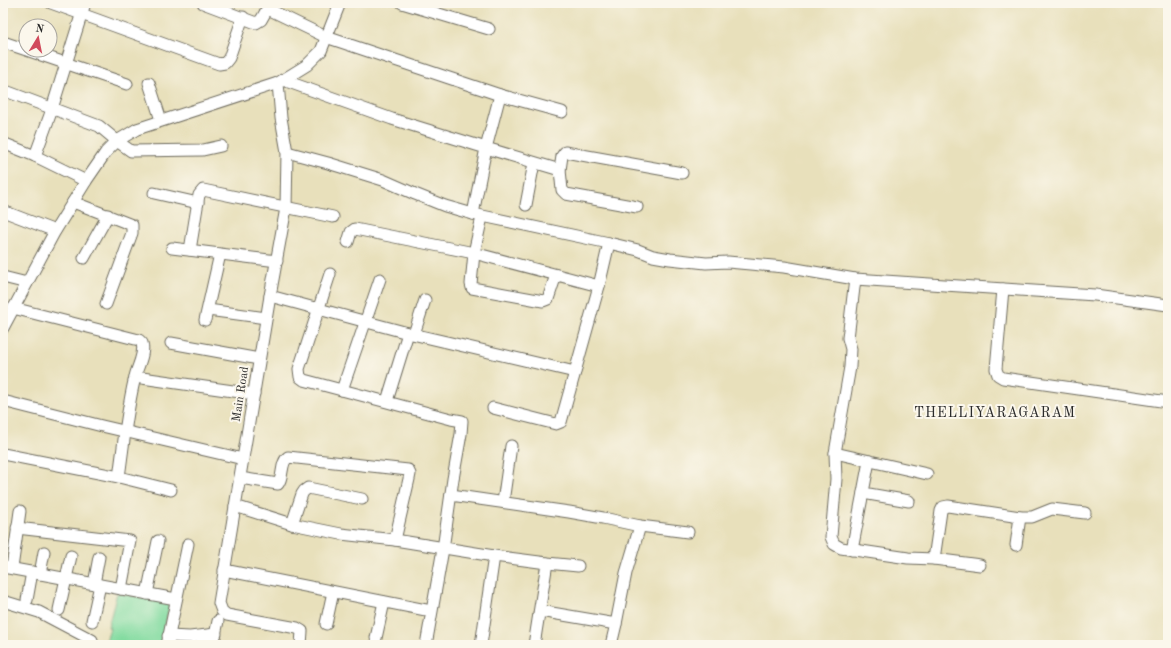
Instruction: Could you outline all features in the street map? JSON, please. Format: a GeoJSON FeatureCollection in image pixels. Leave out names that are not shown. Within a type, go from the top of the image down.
{"type":"FeatureCollection","features":[{"type":"Feature","properties":{"kind":"street"},"geometry":{"type":"LineString","coordinates":[[51,3],[83,8],[219,64],[225,63],[229,58],[242,18]]}},
{"type":"Feature","properties":{"kind":"street"},"geometry":{"type":"LineString","coordinates":[[203,3],[256,23],[259,22],[269,6],[326,37],[500,95],[562,112]]}},
{"type":"Feature","properties":{"kind":"street"},"geometry":{"type":"LineString","coordinates":[[3,328],[55,230],[106,152],[117,141],[137,129],[161,120],[216,104],[280,82],[307,66],[321,51],[340,3]]}},
{"type":"Feature","properties":{"kind":"street"},"geometry":{"type":"LineString","coordinates":[[402,3],[489,29]]}},
{"type":"Feature","properties":{"kind":"street"},"geometry":{"type":"LineString","coordinates":[[35,156],[52,108],[83,8]]}},
{"type":"Feature","properties":{"kind":"street"},"geometry":{"type":"LineString","coordinates":[[3,42],[127,84]]}},
{"type":"Feature","properties":{"kind":"street"},"geometry":{"type":"LineString","coordinates":[[280,82],[377,114],[560,170]]}},
{"type":"Feature","properties":{"kind":"street","name":"Main Road"},"geometry":{"type":"LineString","coordinates":[[280,82],[281,118],[287,152],[286,208],[259,359],[219,603],[222,611],[227,615],[297,628],[302,631],[301,645]]}},
{"type":"Feature","properties":{"kind":"street"},"geometry":{"type":"LineString","coordinates":[[149,83],[161,120]]}},
{"type":"Feature","properties":{"kind":"street"},"geometry":{"type":"LineString","coordinates":[[3,90],[99,126],[131,151],[203,150],[221,146]]}},
{"type":"Feature","properties":{"kind":"street"},"geometry":{"type":"LineString","coordinates":[[500,95],[486,148],[470,284],[472,288],[475,289],[546,301],[550,296],[556,275]]}},
{"type":"Feature","properties":{"kind":"street"},"geometry":{"type":"LineString","coordinates":[[3,144],[35,156],[86,181]]}},
{"type":"Feature","properties":{"kind":"street"},"geometry":{"type":"LineString","coordinates":[[287,152],[328,162],[383,180],[421,197],[478,216],[609,243],[638,250],[653,256],[670,259],[706,263],[728,262],[784,267],[855,279],[1095,295],[1168,305]]}},
{"type":"Feature","properties":{"kind":"street"},"geometry":{"type":"LineString","coordinates":[[637,207],[566,194],[562,190],[560,170],[562,156],[565,152],[682,173]]}},
{"type":"Feature","properties":{"kind":"street"},"geometry":{"type":"LineString","coordinates":[[526,205],[534,163]]}},
{"type":"Feature","properties":{"kind":"street"},"geometry":{"type":"LineString","coordinates":[[190,250],[200,192],[205,190],[333,217]]}},
{"type":"Feature","properties":{"kind":"street"},"geometry":{"type":"LineString","coordinates":[[154,193],[198,203]]}},
{"type":"Feature","properties":{"kind":"street"},"geometry":{"type":"LineString","coordinates":[[73,202],[132,225],[132,229],[106,304]]}},
{"type":"Feature","properties":{"kind":"street"},"geometry":{"type":"LineString","coordinates":[[3,211],[55,230]]}},
{"type":"Feature","properties":{"kind":"street"},"geometry":{"type":"LineString","coordinates":[[84,258],[108,215]]}},
{"type":"Feature","properties":{"kind":"street"},"geometry":{"type":"LineString","coordinates":[[348,242],[351,232],[355,229],[474,253],[599,286]]}},
{"type":"Feature","properties":{"kind":"street"},"geometry":{"type":"LineString","coordinates":[[493,408],[559,424],[563,420],[609,243]]}},
{"type":"Feature","properties":{"kind":"street"},"geometry":{"type":"LineString","coordinates":[[172,248],[277,261]]}},
{"type":"Feature","properties":{"kind":"street"},"geometry":{"type":"LineString","coordinates":[[220,254],[206,315],[266,318]]}},
{"type":"Feature","properties":{"kind":"street"},"geometry":{"type":"LineString","coordinates":[[330,274],[299,374],[300,377],[304,380],[451,419],[462,420],[443,549],[426,645]]}},
{"type":"Feature","properties":{"kind":"street"},"geometry":{"type":"LineString","coordinates":[[3,277],[27,283]]}},
{"type":"Feature","properties":{"kind":"street"},"geometry":{"type":"LineString","coordinates":[[342,390],[380,279]]}},
{"type":"Feature","properties":{"kind":"street"},"geometry":{"type":"LineString","coordinates":[[855,279],[848,338],[851,349],[850,367],[835,453],[836,479],[831,537],[832,541],[837,546],[852,550],[908,558],[934,559],[980,565]]}},
{"type":"Feature","properties":{"kind":"street"},"geometry":{"type":"LineString","coordinates":[[1003,289],[996,370],[998,375],[1004,378],[1168,402]]}},
{"type":"Feature","properties":{"kind":"street"},"geometry":{"type":"LineString","coordinates":[[270,296],[365,322],[575,372]]}},
{"type":"Feature","properties":{"kind":"street"},"geometry":{"type":"LineString","coordinates":[[387,401],[411,333],[425,300]]}},
{"type":"Feature","properties":{"kind":"street"},"geometry":{"type":"LineString","coordinates":[[13,308],[139,340],[142,343],[143,346],[135,377],[118,477]]}},
{"type":"Feature","properties":{"kind":"street"},"geometry":{"type":"LineString","coordinates":[[171,343],[259,359]]}},
{"type":"Feature","properties":{"kind":"street"},"geometry":{"type":"LineString","coordinates":[[135,377],[254,394]]}},
{"type":"Feature","properties":{"kind":"street"},"geometry":{"type":"LineString","coordinates":[[3,400],[102,426],[125,430],[243,459]]}},
{"type":"Feature","properties":{"kind":"street"},"geometry":{"type":"LineString","coordinates":[[502,502],[511,446]]}},
{"type":"Feature","properties":{"kind":"street"},"geometry":{"type":"LineString","coordinates":[[835,453],[927,474]]}},
{"type":"Feature","properties":{"kind":"street"},"geometry":{"type":"LineString","coordinates":[[3,454],[118,477],[171,490]]}},
{"type":"Feature","properties":{"kind":"street"},"geometry":{"type":"LineString","coordinates":[[240,478],[278,484],[284,461],[286,458],[292,457],[408,470],[410,474],[395,540]]}},
{"type":"Feature","properties":{"kind":"street"},"geometry":{"type":"LineString","coordinates":[[852,550],[869,461]]}},
{"type":"Feature","properties":{"kind":"street"},"geometry":{"type":"LineString","coordinates":[[292,524],[302,494],[308,488],[362,499]]}},
{"type":"Feature","properties":{"kind":"street"},"geometry":{"type":"LineString","coordinates":[[863,493],[910,501]]}},
{"type":"Feature","properties":{"kind":"street"},"geometry":{"type":"LineString","coordinates":[[451,495],[583,514],[640,526],[688,532]]}},
{"type":"Feature","properties":{"kind":"street"},"geometry":{"type":"LineString","coordinates":[[235,506],[292,524],[341,534],[395,540],[443,549],[494,556],[578,566]]}},
{"type":"Feature","properties":{"kind":"street"},"geometry":{"type":"LineString","coordinates":[[934,559],[940,514],[943,508],[948,506],[1020,517],[1032,517],[1052,510],[1086,513]]}},
{"type":"Feature","properties":{"kind":"street"},"geometry":{"type":"LineString","coordinates":[[20,511],[7,568],[176,599]]}},
{"type":"Feature","properties":{"kind":"street"},"geometry":{"type":"LineString","coordinates":[[1016,544],[1020,517]]}},
{"type":"Feature","properties":{"kind":"street"},"geometry":{"type":"LineString","coordinates":[[611,645],[626,573],[640,526]]}},
{"type":"Feature","properties":{"kind":"street"},"geometry":{"type":"LineString","coordinates":[[17,528],[130,541],[121,589]]}},
{"type":"Feature","properties":{"kind":"street"},"geometry":{"type":"LineString","coordinates":[[147,594],[158,541]]}},
{"type":"Feature","properties":{"kind":"street"},"geometry":{"type":"LineString","coordinates":[[188,544],[167,641],[190,637],[215,640],[218,620]]}},
{"type":"Feature","properties":{"kind":"street"},"geometry":{"type":"LineString","coordinates":[[27,600],[44,552]]}},
{"type":"Feature","properties":{"kind":"street"},"geometry":{"type":"LineString","coordinates":[[59,610],[71,556]]}},
{"type":"Feature","properties":{"kind":"street"},"geometry":{"type":"LineString","coordinates":[[481,645],[494,556]]}},
{"type":"Feature","properties":{"kind":"street"},"geometry":{"type":"LineString","coordinates":[[92,621],[99,557]]}},
{"type":"Feature","properties":{"kind":"street"},"geometry":{"type":"LineString","coordinates":[[534,645],[546,562]]}},
{"type":"Feature","properties":{"kind":"street"},"geometry":{"type":"LineString","coordinates":[[224,570],[431,611]]}},
{"type":"Feature","properties":{"kind":"street"},"geometry":{"type":"LineString","coordinates":[[326,624],[333,592]]}},
{"type":"Feature","properties":{"kind":"street"},"geometry":{"type":"LineString","coordinates":[[3,601],[39,612],[92,640]]}},
{"type":"Feature","properties":{"kind":"street"},"geometry":{"type":"LineString","coordinates":[[376,638],[384,602]]}},
{"type":"Feature","properties":{"kind":"street"},"geometry":{"type":"LineString","coordinates":[[540,611],[616,624]]}},
{"type":"Feature","properties":{"kind":"green space"},"geometry":{"type":"Polygon","coordinates":[[[117,593],[166,602],[169,606],[161,645],[105,645],[117,593]]]}},
{"type":"Feature","properties":{"kind":"district","name":"THELLIYARAGARAM"},"geometry":{"type":"Point","coordinates":[995,412]}}]}
